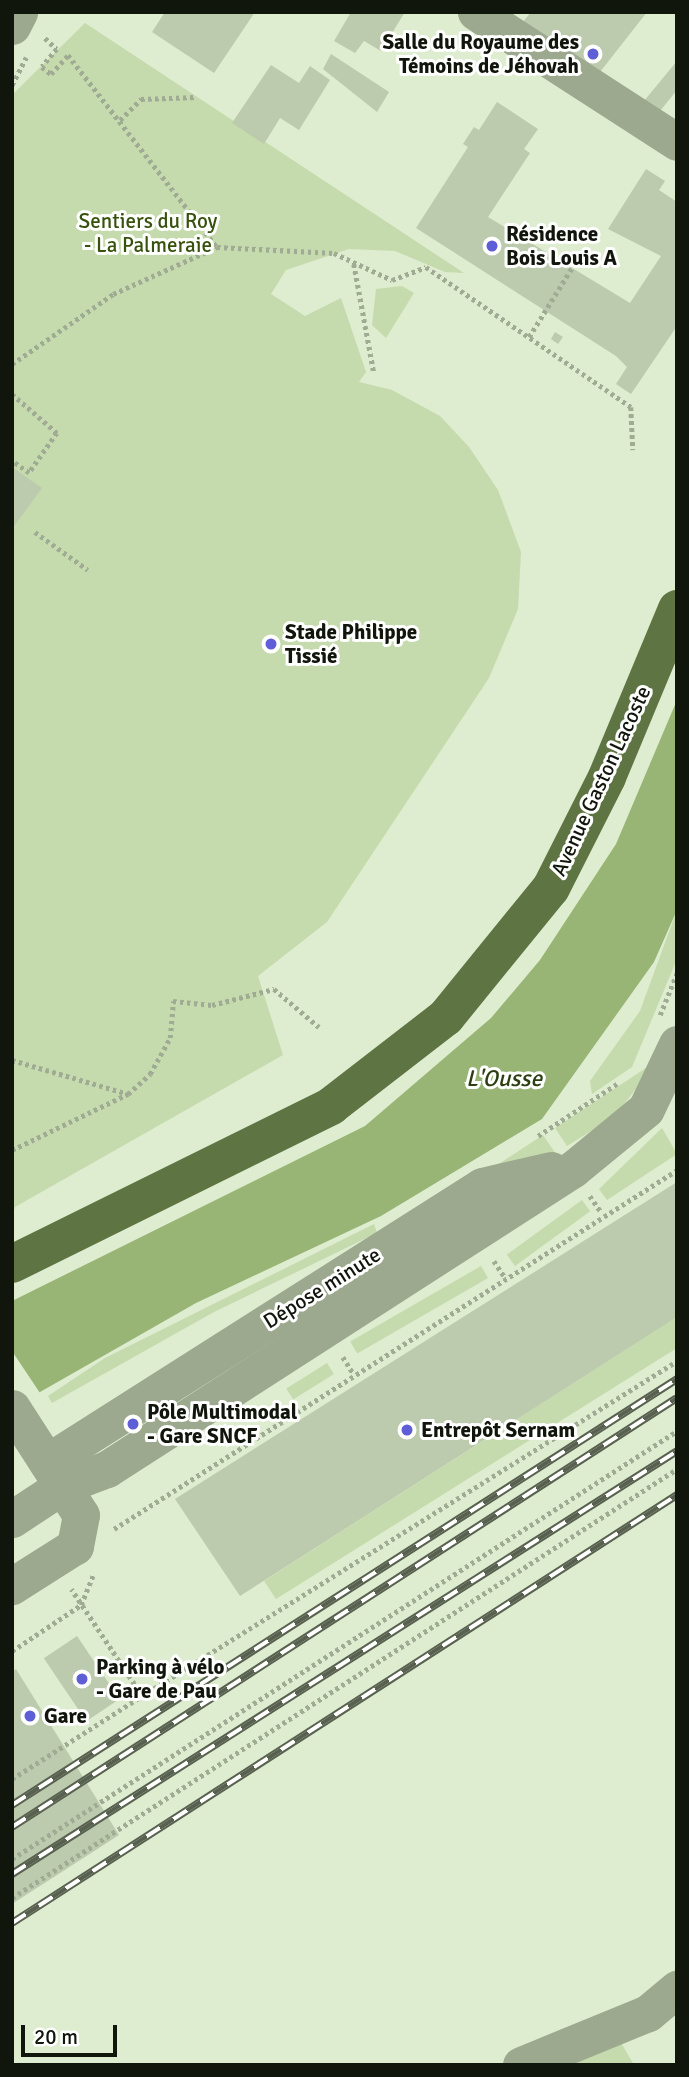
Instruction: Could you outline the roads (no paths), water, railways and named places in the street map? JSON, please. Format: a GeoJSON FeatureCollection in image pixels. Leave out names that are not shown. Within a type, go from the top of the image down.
{"type":"FeatureCollection","features":[{"type":"Feature","properties":{"kind":"main road","name":"Avenue Gaston Lacoste"},"geometry":{"type":"LineString","coordinates":[[12,1264],[331,1106],[394,1062],[482,979],[551,888],[580,834],[677,609]]}},
{"type":"Feature","properties":{"kind":"street"},"geometry":{"type":"LineString","coordinates":[[476,12],[677,142]]}},
{"type":"Feature","properties":{"kind":"street"},"geometry":{"type":"LineString","coordinates":[[12,1519],[55,1474],[107,1469],[609,1143],[646,1109],[677,1044]]}},
{"type":"Feature","properties":{"kind":"street"},"geometry":{"type":"LineString","coordinates":[[12,1586],[75,1546],[81,1515],[14,1412]]}},
{"type":"Feature","properties":{"kind":"street"},"geometry":{"type":"LineString","coordinates":[[521,2065],[648,2014],[677,1989]]}},
{"type":"Feature","properties":{"kind":"water","name":"L'Ousse"},"geometry":{"type":"Polygon","coordinates":[[[677,700],[677,910],[654,962],[542,1119],[381,1216],[196,1303],[12,1408],[12,1301],[365,1126],[491,1018],[540,960],[616,844],[677,700]]]}},
{"type":"Feature","properties":{"kind":"railway"},"geometry":{"type":"LineString","coordinates":[[12,1805],[677,1379]]}},
{"type":"Feature","properties":{"kind":"railway"},"geometry":{"type":"LineString","coordinates":[[12,1827],[677,1398]]}},
{"type":"Feature","properties":{"kind":"railway"},"geometry":{"type":"LineString","coordinates":[[12,1874],[677,1451]]}},
{"type":"Feature","properties":{"kind":"railway"},"geometry":{"type":"LineString","coordinates":[[12,1923],[677,1495]]}},
{"type":"Feature","properties":{"kind":"place","name":"Salle du Royaume des Témoins de Jéhovah"},"geometry":{"type":"Point","coordinates":[593,54]}},
{"type":"Feature","properties":{"kind":"place","name":"Résidence Bois Louis A"},"geometry":{"type":"Point","coordinates":[492,246]}},
{"type":"Feature","properties":{"kind":"place","name":"Stade Philippe Tissié"},"geometry":{"type":"Point","coordinates":[271,644]}},
{"type":"Feature","properties":{"kind":"place","name":"Pôle Multimodal - Gare SNCF"},"geometry":{"type":"Point","coordinates":[133,1424]}},
{"type":"Feature","properties":{"kind":"place","name":"Entrepôt Sernam"},"geometry":{"type":"Point","coordinates":[407,1430]}},
{"type":"Feature","properties":{"kind":"place","name":"Parking à vélo - Gare de Pau"},"geometry":{"type":"Point","coordinates":[82,1679]}},
{"type":"Feature","properties":{"kind":"place","name":"Gare"},"geometry":{"type":"Point","coordinates":[30,1716]}},
{"type":"Feature","properties":{"kind":"park label","name":"Sentiers du Roy - La Palmeraie"},"geometry":{"type":"Point","coordinates":[148,233]}}]}
